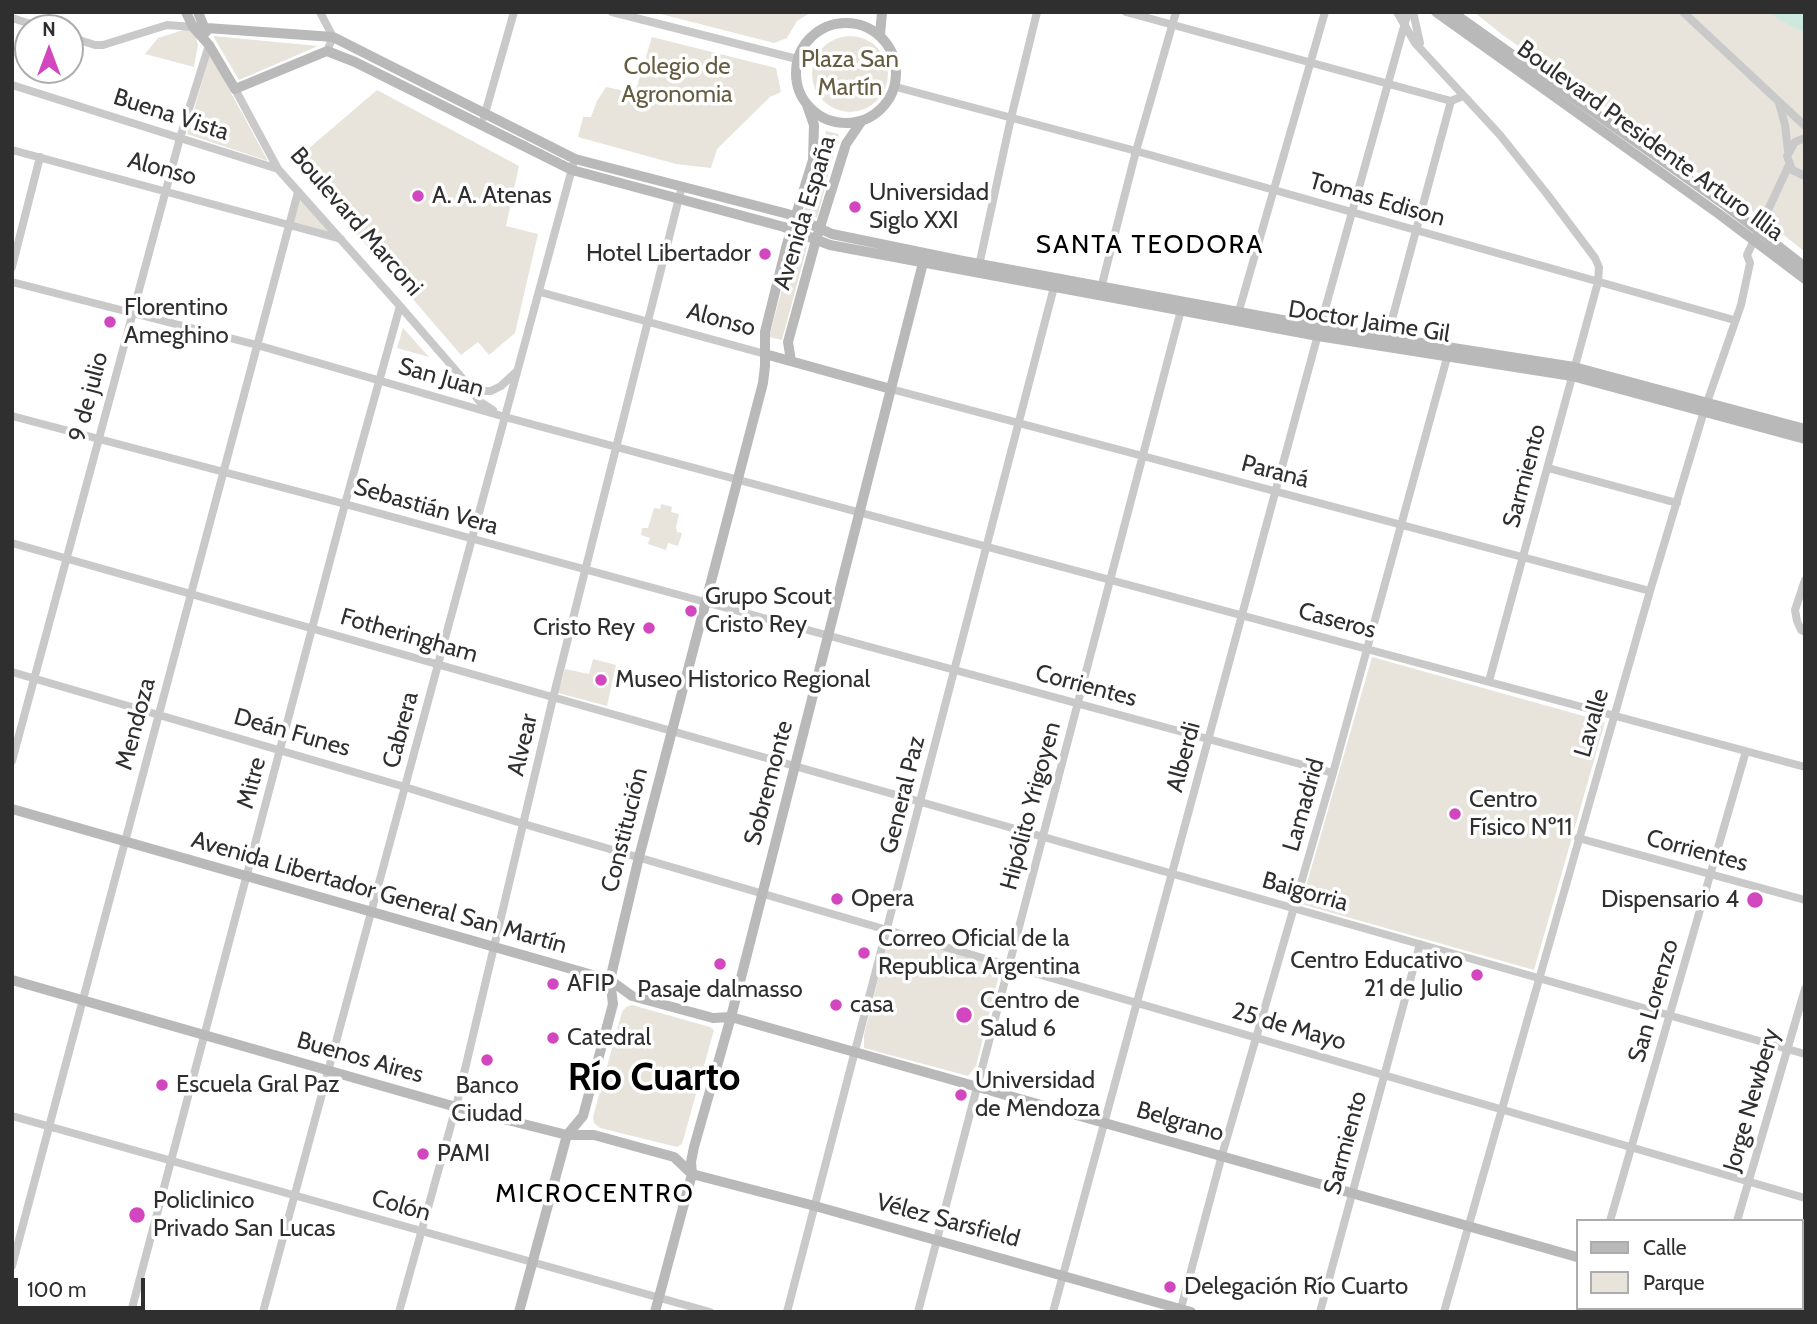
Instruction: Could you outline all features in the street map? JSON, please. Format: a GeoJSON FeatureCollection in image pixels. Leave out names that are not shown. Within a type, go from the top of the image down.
{"type":"FeatureCollection","features":[{"type":"Feature","properties":{"kind":"main road","name":"Boulevard Marconi"},"geometry":{"type":"LineString","coordinates":[[186,12],[193,27],[209,45],[235,89]]}},
{"type":"Feature","properties":{"kind":"main road","name":"Boulevard Marconi"},"geometry":{"type":"LineString","coordinates":[[198,12],[206,27],[209,45]]}},
{"type":"Feature","properties":{"kind":"main road"},"geometry":{"type":"LineString","coordinates":[[880,35],[882,12]]}},
{"type":"Feature","properties":{"kind":"main road","name":"Boulevard Presidente Arturo Illia"},"geometry":{"type":"LineString","coordinates":[[1436,12],[1805,267]]}},
{"type":"Feature","properties":{"kind":"main road","name":"Boulevard Presidente Arturo Illia"},"geometry":{"type":"LineString","coordinates":[[1452,12],[1757,235],[1805,279]]}},
{"type":"Feature","properties":{"kind":"main road"},"geometry":{"type":"LineString","coordinates":[[846,17],[880,35],[894,55],[897,71],[896,87],[883,108],[861,122],[847,124],[818,116],[807,105],[797,83],[797,59],[804,45],[814,34],[846,17]]}},
{"type":"Feature","properties":{"kind":"main road"},"geometry":{"type":"LineString","coordinates":[[193,27],[333,37],[483,120]]}},
{"type":"Feature","properties":{"kind":"main road"},"geometry":{"type":"LineString","coordinates":[[235,89],[327,51],[483,120],[573,164],[682,186],[797,217],[832,234],[978,268]]}},
{"type":"Feature","properties":{"kind":"main road","name":"Avenida España"},"geometry":{"type":"LineString","coordinates":[[765,354],[765,332],[813,160],[814,125],[807,105]]}},
{"type":"Feature","properties":{"kind":"main road","name":"Avenida España"},"geometry":{"type":"LineString","coordinates":[[791,361],[788,341],[817,240],[846,144],[861,122]]}},
{"type":"Feature","properties":{"kind":"main road","name":"Doctor Jaime Gil"},"geometry":{"type":"LineString","coordinates":[[573,164],[679,198],[793,230],[830,245],[923,263],[978,268],[1319,332],[1573,372],[1706,407],[1805,429]]}},
{"type":"Feature","properties":{"kind":"main road","name":"Sobremonte"},"geometry":{"type":"LineString","coordinates":[[655,1312],[692,1174],[694,1147],[731,1017],[923,263]]}},
{"type":"Feature","properties":{"kind":"main road","name":"Doctor Jaime Gil"},"geometry":{"type":"LineString","coordinates":[[978,268],[1055,287],[1100,290],[1181,310],[1237,316]]}},
{"type":"Feature","properties":{"kind":"main road","name":"Doctor Jaime Gil"},"geometry":{"type":"LineString","coordinates":[[1319,332],[1387,338],[1449,352]]}},
{"type":"Feature","properties":{"kind":"main road","name":"Alonso"},"geometry":{"type":"LineString","coordinates":[[765,354],[891,389]]}},
{"type":"Feature","properties":{"kind":"main road","name":"Constitución"},"geometry":{"type":"LineString","coordinates":[[519,1312],[567,1135],[583,1116],[613,1004],[610,980],[639,857],[763,383],[765,354]]}},
{"type":"Feature","properties":{"kind":"main road","name":"Doctor Jaime Gil"},"geometry":{"type":"LineString","coordinates":[[1706,407],[1805,439]]}},
{"type":"Feature","properties":{"kind":"main road","name":"Avenida Libertador General San Martín"},"geometry":{"type":"LineString","coordinates":[[12,810],[610,980],[632,996],[713,1018],[731,1017]]}},
{"type":"Feature","properties":{"kind":"main road","name":"Buenos Aires"},"geometry":{"type":"LineString","coordinates":[[12,980],[456,1107],[567,1135],[594,1135],[674,1157],[692,1174]]}},
{"type":"Feature","properties":{"kind":"main road","name":"Belgrano"},"geometry":{"type":"LineString","coordinates":[[731,1017],[1576,1257]]}},
{"type":"Feature","properties":{"kind":"main road","name":"Vélez Sarsfield"},"geometry":{"type":"LineString","coordinates":[[692,1174],[1063,1274],[1184,1311]]}},
{"type":"Feature","properties":{"kind":"street"},"geometry":{"type":"LineString","coordinates":[[320,12],[333,37],[327,51]]}},
{"type":"Feature","properties":{"kind":"street"},"geometry":{"type":"LineString","coordinates":[[483,120],[514,12]]}},
{"type":"Feature","properties":{"kind":"street"},"geometry":{"type":"LineString","coordinates":[[612,12],[797,59]]}},
{"type":"Feature","properties":{"kind":"street"},"geometry":{"type":"LineString","coordinates":[[978,268],[1010,118],[1037,12]]}},
{"type":"Feature","properties":{"kind":"street"},"geometry":{"type":"LineString","coordinates":[[1126,12],[1451,101],[1463,96]]}},
{"type":"Feature","properties":{"kind":"street"},"geometry":{"type":"LineString","coordinates":[[1100,290],[1176,12]]}},
{"type":"Feature","properties":{"kind":"street"},"geometry":{"type":"LineString","coordinates":[[1237,316],[1325,12]]}},
{"type":"Feature","properties":{"kind":"street"},"geometry":{"type":"LineString","coordinates":[[1397,12],[1421,50],[1500,135],[1595,258],[1600,267],[1598,282]]}},
{"type":"Feature","properties":{"kind":"street"},"geometry":{"type":"LineString","coordinates":[[1411,12],[1421,50]]}},
{"type":"Feature","properties":{"kind":"street","name":"Alberdi"},"geometry":{"type":"LineString","coordinates":[[1053,1312],[1404,23],[1411,12]]}},
{"type":"Feature","properties":{"kind":"street"},"geometry":{"type":"LineString","coordinates":[[1683,12],[1805,126]]}},
{"type":"Feature","properties":{"kind":"street"},"geometry":{"type":"LineString","coordinates":[[84,41],[103,45],[167,25],[193,27]]}},
{"type":"Feature","properties":{"kind":"street","name":"9 de julio"},"geometry":{"type":"LineString","coordinates":[[12,761],[165,191],[209,45]]}},
{"type":"Feature","properties":{"kind":"street","name":"Buena Vista"},"geometry":{"type":"LineString","coordinates":[[12,85],[278,169]]}},
{"type":"Feature","properties":{"kind":"street","name":"Tomas Edison"},"geometry":{"type":"LineString","coordinates":[[896,87],[1136,151],[1734,320]]}},
{"type":"Feature","properties":{"kind":"street","name":"Boulevard Marconi"},"geometry":{"type":"LineString","coordinates":[[235,89],[278,169],[400,306],[479,401],[505,417]]}},
{"type":"Feature","properties":{"kind":"street"},"geometry":{"type":"LineString","coordinates":[[1387,338],[1451,101]]}},
{"type":"Feature","properties":{"kind":"street"},"geometry":{"type":"LineString","coordinates":[[1779,101],[1786,125],[1789,165],[1792,170],[1804,176]]}},
{"type":"Feature","properties":{"kind":"street"},"geometry":{"type":"LineString","coordinates":[[1788,151],[1795,142],[1805,138]]}},
{"type":"Feature","properties":{"kind":"street","name":"Alonso"},"geometry":{"type":"LineString","coordinates":[[12,150],[341,239]]}},
{"type":"Feature","properties":{"kind":"street"},"geometry":{"type":"LineString","coordinates":[[12,267],[40,157]]}},
{"type":"Feature","properties":{"kind":"street","name":"Cabrera"},"geometry":{"type":"LineString","coordinates":[[263,1312],[573,164]]}},
{"type":"Feature","properties":{"kind":"street","name":"Lavalle"},"geometry":{"type":"LineString","coordinates":[[1444,1312],[1650,591],[1706,407],[1741,304],[1750,263],[1747,255],[1789,165]]}},
{"type":"Feature","properties":{"kind":"street"},"geometry":{"type":"LineString","coordinates":[[1781,181],[1804,176]]}},
{"type":"Feature","properties":{"kind":"street","name":"Alvear"},"geometry":{"type":"LineString","coordinates":[[399,1312],[456,1107],[553,698],[682,186]]}},
{"type":"Feature","properties":{"kind":"street","name":"Mendoza"},"geometry":{"type":"LineString","coordinates":[[12,1266],[298,192]]}},
{"type":"Feature","properties":{"kind":"street","name":"San Juan"},"geometry":{"type":"LineString","coordinates":[[12,282],[257,345],[505,417],[860,512]]}},
{"type":"Feature","properties":{"kind":"street","name":"Sarmiento"},"geometry":{"type":"LineString","coordinates":[[1489,681],[1598,282]]}},
{"type":"Feature","properties":{"kind":"street","name":"General Paz"},"geometry":{"type":"LineString","coordinates":[[787,1312],[1055,287]]}},
{"type":"Feature","properties":{"kind":"street","name":"Alonso"},"geometry":{"type":"LineString","coordinates":[[540,292],[765,354]]}},
{"type":"Feature","properties":{"kind":"street","name":"Mitre"},"geometry":{"type":"LineString","coordinates":[[131,1312],[400,306]]}},
{"type":"Feature","properties":{"kind":"street","name":"Hipólito Yrigoyen"},"geometry":{"type":"LineString","coordinates":[[918,1312],[1181,310]]}},
{"type":"Feature","properties":{"kind":"street","name":"Lamadrid"},"geometry":{"type":"LineString","coordinates":[[1184,1311],[1222,1155],[1333,773],[1449,352]]}},
{"type":"Feature","properties":{"kind":"street"},"geometry":{"type":"LineString","coordinates":[[464,380],[482,391],[491,391],[501,386],[518,370]]}},
{"type":"Feature","properties":{"kind":"street","name":"Paraná"},"geometry":{"type":"LineString","coordinates":[[891,389],[1650,591]]}},
{"type":"Feature","properties":{"kind":"street","name":"Sebastián Vera"},"geometry":{"type":"LineString","coordinates":[[12,416],[828,636]]}},
{"type":"Feature","properties":{"kind":"street"},"geometry":{"type":"LineString","coordinates":[[1548,468],[1677,503]]}},
{"type":"Feature","properties":{"kind":"street","name":"Caseros"},"geometry":{"type":"LineString","coordinates":[[860,512],[1805,767]]}},
{"type":"Feature","properties":{"kind":"street","name":"Fotheringham"},"geometry":{"type":"LineString","coordinates":[[12,544],[796,766]]}},
{"type":"Feature","properties":{"kind":"street"},"geometry":{"type":"LineString","coordinates":[[1805,580],[1796,610],[1801,631],[1805,632]]}},
{"type":"Feature","properties":{"kind":"street","name":"Corrientes"},"geometry":{"type":"LineString","coordinates":[[828,636],[1333,773]]}},
{"type":"Feature","properties":{"kind":"street","name":"Deán Funes"},"geometry":{"type":"LineString","coordinates":[[12,672],[762,892]]}},
{"type":"Feature","properties":{"kind":"street","name":"San Lorenzo"},"geometry":{"type":"LineString","coordinates":[[1611,1219],[1746,751]]}},
{"type":"Feature","properties":{"kind":"street","name":"Baigorria"},"geometry":{"type":"LineString","coordinates":[[796,766],[1805,1054]]}},
{"type":"Feature","properties":{"kind":"street","name":"Corrientes"},"geometry":{"type":"LineString","coordinates":[[1578,838],[1805,900]]}},
{"type":"Feature","properties":{"kind":"street","name":"25 de Mayo"},"geometry":{"type":"LineString","coordinates":[[762,892],[1805,1198]]}},
{"type":"Feature","properties":{"kind":"street","name":"Sarmiento"},"geometry":{"type":"LineString","coordinates":[[1320,1312],[1420,944]]}},
{"type":"Feature","properties":{"kind":"street","name":"Jorge Newbery"},"geometry":{"type":"LineString","coordinates":[[1738,1219],[1805,989]]}},
{"type":"Feature","properties":{"kind":"street","name":"Colón"},"geometry":{"type":"LineString","coordinates":[[12,1116],[710,1312]]}},
{"type":"Feature","properties":{"kind":"green space"},"geometry":{"type":"Polygon","coordinates":[[[653,12],[811,12],[797,21],[787,38],[774,43],[653,12]]]}},
{"type":"Feature","properties":{"kind":"green space"},"geometry":{"type":"Polygon","coordinates":[[[1474,12],[1770,12],[1805,33],[1805,252],[1765,220],[1474,12]]]}},
{"type":"Feature","properties":{"kind":"green space"},"geometry":{"type":"Polygon","coordinates":[[[193,27],[198,45],[194,67],[145,54],[158,38],[193,27]]]}},
{"type":"Feature","properties":{"kind":"green space"},"geometry":{"type":"Polygon","coordinates":[[[213,36],[318,46],[239,80],[213,36]]]}},
{"type":"Feature","properties":{"kind":"green space","name":"Plaza San Martín"},"geometry":{"type":"Polygon","coordinates":[[[850,36],[864,39],[877,47],[885,60],[888,74],[885,88],[877,101],[864,109],[850,112],[836,109],[823,101],[815,88],[812,74],[815,60],[823,47],[836,39],[850,36]]]}},
{"type":"Feature","properties":{"kind":"green space","name":"Colegio de Agronomia"},"geometry":{"type":"Polygon","coordinates":[[[652,37],[776,68],[781,92],[770,97],[717,149],[711,168],[676,164],[578,137],[583,117],[591,117],[606,87],[635,93],[652,37]]]}},
{"type":"Feature","properties":{"kind":"green space"},"geometry":{"type":"Polygon","coordinates":[[[210,54],[268,161],[187,134],[210,54]]]}},
{"type":"Feature","properties":{"kind":"green space","name":"A. A. Atenas"},"geometry":{"type":"Polygon","coordinates":[[[377,90],[519,166],[506,226],[538,234],[515,333],[489,355],[478,342],[461,355],[294,161],[377,90]]]}},
{"type":"Feature","properties":{"kind":"green space"},"geometry":{"type":"Polygon","coordinates":[[[826,131],[839,134],[817,218],[804,211],[826,131]]]}},
{"type":"Feature","properties":{"kind":"green space"},"geometry":{"type":"Polygon","coordinates":[[[299,198],[332,234],[293,223],[299,198]]]}},
{"type":"Feature","properties":{"kind":"green space"},"geometry":{"type":"Polygon","coordinates":[[[795,241],[807,247],[782,340],[769,337],[795,241]]]}},
{"type":"Feature","properties":{"kind":"green space"},"geometry":{"type":"Polygon","coordinates":[[[403,328],[429,357],[397,348],[403,328]]]}},
{"type":"Feature","properties":{"kind":"green space"},"geometry":{"type":"Polygon","coordinates":[[[661,504],[672,507],[671,512],[679,514],[676,527],[677,532],[682,533],[678,546],[668,543],[666,550],[648,544],[650,538],[641,535],[642,528],[648,528],[654,508],[660,509],[661,504]]]}},
{"type":"Feature","properties":{"kind":"green space","name":"Centro Físico Nº11"},"geometry":{"type":"Polygon","coordinates":[[[1372,657],[1605,722],[1534,970],[1301,904],[1372,657]]]}},
{"type":"Feature","properties":{"kind":"green space"},"geometry":{"type":"Polygon","coordinates":[[[593,659],[616,665],[607,706],[558,693],[565,669],[589,674],[593,659]]]}},
{"type":"Feature","properties":{"kind":"green space"},"geometry":{"type":"Polygon","coordinates":[[[899,938],[992,964],[1000,971],[976,1066],[968,1076],[864,1048],[864,1035],[886,948],[892,940],[899,938]]]}},
{"type":"Feature","properties":{"kind":"green space"},"geometry":{"type":"Polygon","coordinates":[[[632,1005],[714,1030],[682,1144],[677,1147],[600,1128],[594,1123],[593,1117],[622,1012],[632,1005]]]}},
{"type":"Feature","properties":{"kind":"shaded area"},"geometry":{"type":"Polygon","coordinates":[[[1770,12],[1805,12],[1805,33],[1780,20],[1770,12]]]}},
{"type":"Feature","properties":{"kind":"place","name":"A. A. Atenas"},"geometry":{"type":"Point","coordinates":[418,196]}},
{"type":"Feature","properties":{"kind":"place","name":"Universidad Siglo XXI"},"geometry":{"type":"Point","coordinates":[855,207]}},
{"type":"Feature","properties":{"kind":"place","name":"Hotel Libertador"},"geometry":{"type":"Point","coordinates":[765,254]}},
{"type":"Feature","properties":{"kind":"place","name":"Florentino Ameghino"},"geometry":{"type":"Point","coordinates":[110,322]}},
{"type":"Feature","properties":{"kind":"place","name":"Grupo Scout Cristo Rey"},"geometry":{"type":"Point","coordinates":[691,611]}},
{"type":"Feature","properties":{"kind":"place","name":"Cristo Rey"},"geometry":{"type":"Point","coordinates":[649,628]}},
{"type":"Feature","properties":{"kind":"place","name":"Museo Historico Regional"},"geometry":{"type":"Point","coordinates":[601,680]}},
{"type":"Feature","properties":{"kind":"place","name":"Centro Físico Nº11"},"geometry":{"type":"Point","coordinates":[1455,814]}},
{"type":"Feature","properties":{"kind":"place","name":"Opera"},"geometry":{"type":"Point","coordinates":[837,899]}},
{"type":"Feature","properties":{"kind":"place","name":"Dispensario 4"},"geometry":{"type":"Point","coordinates":[1755,900]}},
{"type":"Feature","properties":{"kind":"place","name":"Correo Oficial de la Republica Argentina"},"geometry":{"type":"Point","coordinates":[864,953]}},
{"type":"Feature","properties":{"kind":"place","name":"Pasaje dalmasso"},"geometry":{"type":"Point","coordinates":[720,964]}},
{"type":"Feature","properties":{"kind":"place","name":"Centro Educativo 21 de Julio"},"geometry":{"type":"Point","coordinates":[1477,975]}},
{"type":"Feature","properties":{"kind":"place","name":"AFIP"},"geometry":{"type":"Point","coordinates":[553,984]}},
{"type":"Feature","properties":{"kind":"place","name":"casa"},"geometry":{"type":"Point","coordinates":[836,1005]}},
{"type":"Feature","properties":{"kind":"place","name":"Centro de Salud 6"},"geometry":{"type":"Point","coordinates":[964,1015]}},
{"type":"Feature","properties":{"kind":"place","name":"Catedral"},"geometry":{"type":"Point","coordinates":[553,1038]}},
{"type":"Feature","properties":{"kind":"place","name":"Banco Ciudad"},"geometry":{"type":"Point","coordinates":[487,1060]}},
{"type":"Feature","properties":{"kind":"place","name":"Escuela Gral Paz"},"geometry":{"type":"Point","coordinates":[162,1085]}},
{"type":"Feature","properties":{"kind":"place","name":"Universidad de Mendoza"},"geometry":{"type":"Point","coordinates":[961,1095]}},
{"type":"Feature","properties":{"kind":"place","name":"PAMI"},"geometry":{"type":"Point","coordinates":[423,1154]}},
{"type":"Feature","properties":{"kind":"place","name":"Policlinico Privado San Lucas"},"geometry":{"type":"Point","coordinates":[137,1215]}},
{"type":"Feature","properties":{"kind":"place","name":"Delegación Río Cuarto"},"geometry":{"type":"Point","coordinates":[1170,1287]}},
{"type":"Feature","properties":{"kind":"district","name":"SANTA TEODORA"},"geometry":{"type":"Point","coordinates":[1150,245]}},
{"type":"Feature","properties":{"kind":"district","name":"Río Cuarto"},"geometry":{"type":"Point","coordinates":[654,1079]}},
{"type":"Feature","properties":{"kind":"district","name":"MICROCENTRO"},"geometry":{"type":"Point","coordinates":[595,1194]}}]}
